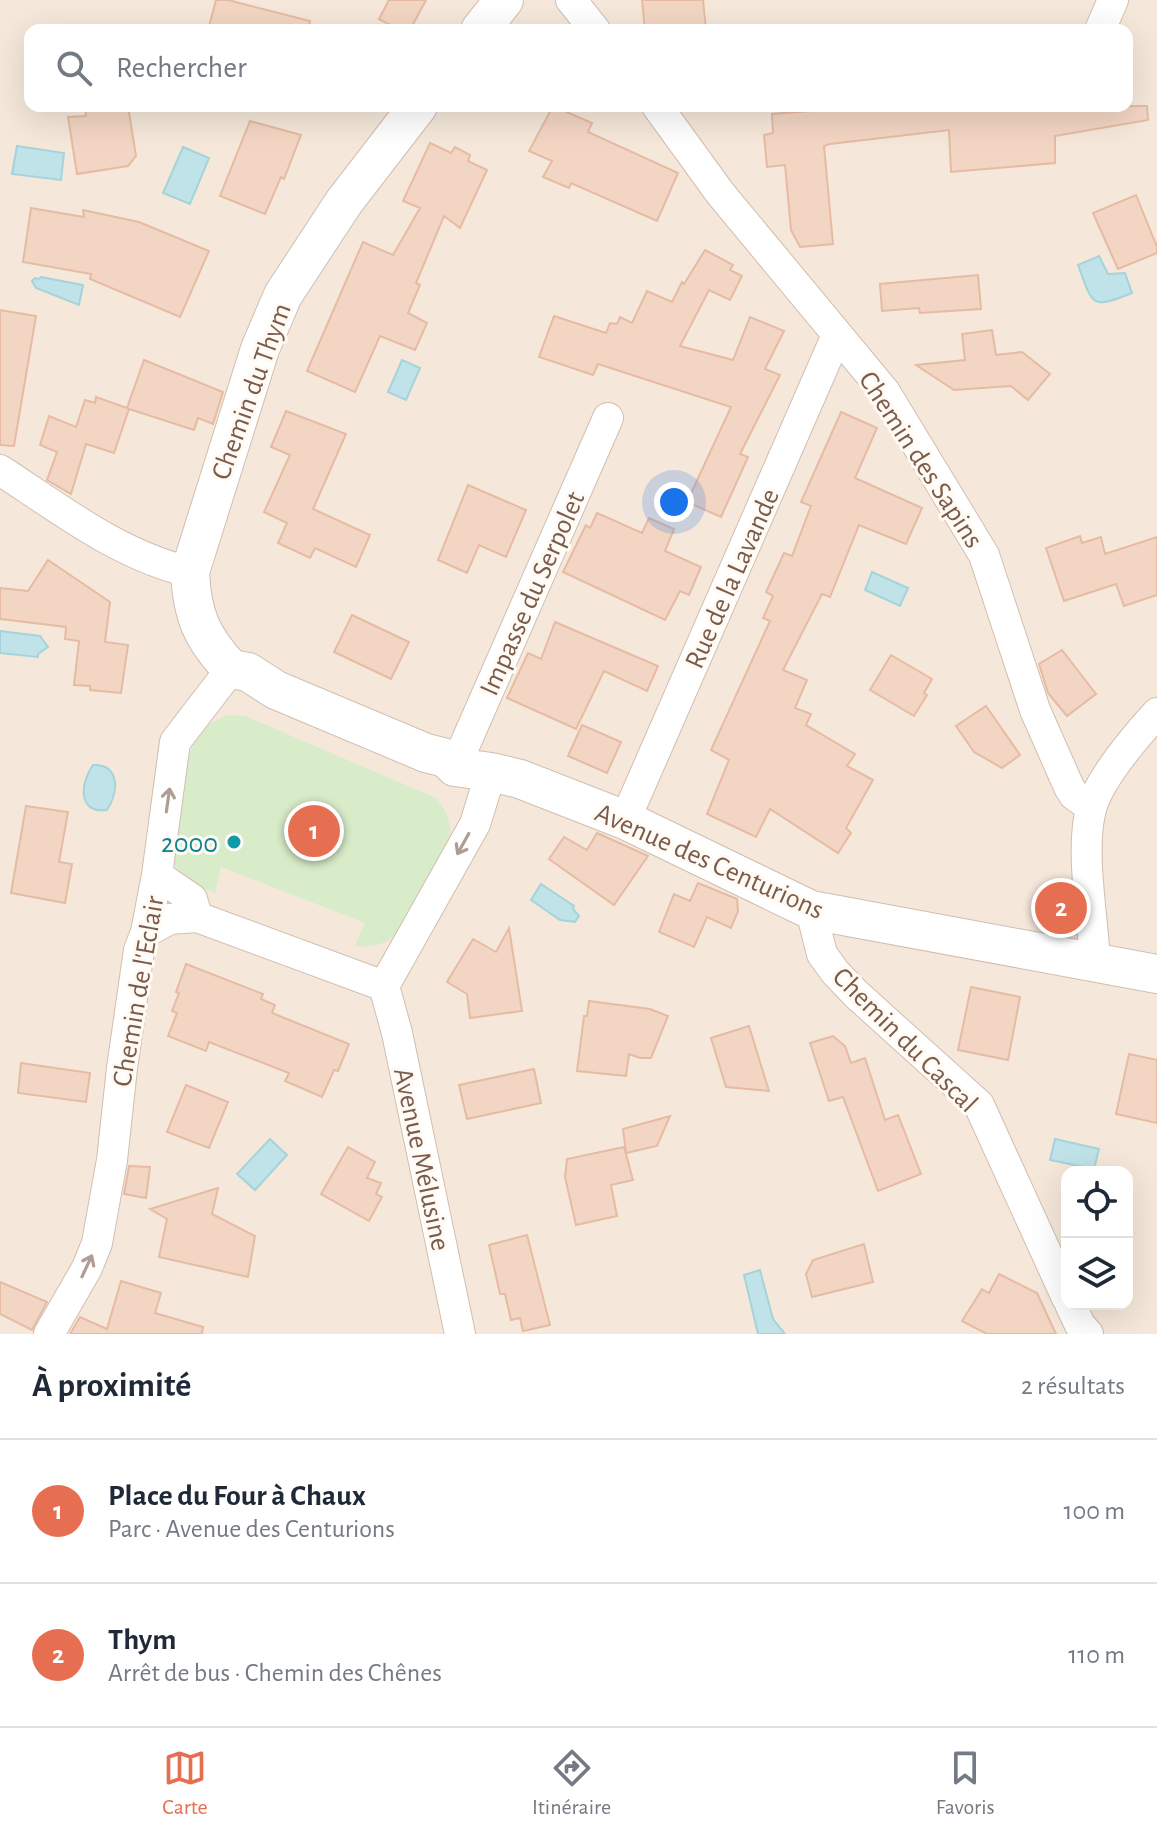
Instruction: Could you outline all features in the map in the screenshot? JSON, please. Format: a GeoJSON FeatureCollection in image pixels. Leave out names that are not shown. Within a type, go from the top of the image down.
{"type":"FeatureCollection","features":[{"type":"Feature","properties":{"kind":"street"},"geometry":{"type":"LineString","coordinates":[[485,24],[504,0]]}},
{"type":"Feature","properties":{"kind":"street"},"geometry":{"type":"LineString","coordinates":[[571,0],[590,24]]}},
{"type":"Feature","properties":{"kind":"street"},"geometry":{"type":"LineString","coordinates":[[1103,24],[1113,0]]}},
{"type":"Feature","properties":{"kind":"street","name":"Chemin du Thym"},"geometry":{"type":"LineString","coordinates":[[190,572],[260,349],[283,295],[344,202],[413,112]]}},
{"type":"Feature","properties":{"kind":"street","name":"Chemin des Sapins"},"geometry":{"type":"LineString","coordinates":[[661,112],[720,193],[885,392],[984,555],[1035,710],[1069,787],[1074,795],[1091,807]]}},
{"type":"Feature","properties":{"kind":"street","name":"Rue de la Lavande"},"geometry":{"type":"LineString","coordinates":[[625,820],[837,335]]}},
{"type":"Feature","properties":{"kind":"street","name":"Impasse du Serpolet"},"geometry":{"type":"LineString","coordinates":[[384,986],[475,824],[473,769],[608,418]]}},
{"type":"Feature","properties":{"kind":"street"},"geometry":{"type":"LineString","coordinates":[[0,470],[115,543],[165,566],[190,572],[196,615],[210,647],[231,669]]}},
{"type":"Feature","properties":{"kind":"street","name":"Avenue des Centurions"},"geometry":{"type":"LineString","coordinates":[[231,669],[248,672],[276,690],[426,753],[473,769],[520,779],[625,820],[811,910],[1157,974]]}},
{"type":"Feature","properties":{"kind":"street","name":"Chemin de l'Eclair"},"geometry":{"type":"LineString","coordinates":[[49,1334],[87,1268],[97,1243],[112,1160],[139,950],[146,932],[157,875],[175,742],[231,669]]}},
{"type":"Feature","properties":{"kind":"street"},"geometry":{"type":"LineString","coordinates":[[1095,962],[1088,847],[1091,807],[1117,762],[1157,713]]}},
{"type":"Feature","properties":{"kind":"street"},"geometry":{"type":"LineString","coordinates":[[157,875],[192,899],[197,917]]}},
{"type":"Feature","properties":{"kind":"street","name":"Chemin du Cascal"},"geometry":{"type":"LineString","coordinates":[[811,910],[822,954],[835,972],[979,1105],[1061,1285]]}},
{"type":"Feature","properties":{"kind":"street"},"geometry":{"type":"LineString","coordinates":[[146,932],[170,919],[197,917],[384,986]]}},
{"type":"Feature","properties":{"kind":"street","name":"Avenue Mélusine"},"geometry":{"type":"LineString","coordinates":[[384,986],[397,1033],[460,1334]]}},
{"type":"Feature","properties":{"kind":"street"},"geometry":{"type":"LineString","coordinates":[[1073,1310],[1088,1334]]}},
{"type":"Feature","properties":{"kind":"shaded area"},"geometry":{"type":"Polygon","coordinates":[[[0,0],[1157,0],[1157,1334],[0,1334],[0,0]]]}},
{"type":"Feature","properties":{"kind":"green space"},"geometry":{"type":"Polygon","coordinates":[[[227,715],[245,716],[434,797],[442,806],[449,820],[450,838],[395,936],[376,945],[355,946],[365,923],[221,867],[215,893],[191,883],[174,864],[187,759],[201,729],[227,715]]]}},
{"type":"Feature","properties":{"kind":"water"},"geometry":{"type":"Polygon","coordinates":[[[17,146],[64,153],[61,180],[12,174],[17,146]]]}},
{"type":"Feature","properties":{"kind":"water"},"geometry":{"type":"Polygon","coordinates":[[[183,147],[209,158],[190,204],[163,193],[183,147]]]}},
{"type":"Feature","properties":{"kind":"water"},"geometry":{"type":"Polygon","coordinates":[[[1099,256],[1108,274],[1125,273],[1132,293],[1100,302],[1091,296],[1078,265],[1099,256]]]}},
{"type":"Feature","properties":{"kind":"water"},"geometry":{"type":"Polygon","coordinates":[[[41,277],[83,285],[79,305],[36,288],[32,281],[41,277]]]}},
{"type":"Feature","properties":{"kind":"water"},"geometry":{"type":"Polygon","coordinates":[[[402,360],[420,368],[406,400],[388,392],[402,360]]]}},
{"type":"Feature","properties":{"kind":"water"},"geometry":{"type":"Polygon","coordinates":[[[872,572],[908,588],[900,606],[865,590],[872,572]]]}},
{"type":"Feature","properties":{"kind":"water"},"geometry":{"type":"Polygon","coordinates":[[[0,631],[40,636],[48,647],[38,657],[0,653],[0,631]]]}},
{"type":"Feature","properties":{"kind":"water"},"geometry":{"type":"Polygon","coordinates":[[[93,765],[108,769],[115,780],[114,795],[107,810],[97,810],[86,802],[84,787],[93,765]]]}},
{"type":"Feature","properties":{"kind":"water"},"geometry":{"type":"Polygon","coordinates":[[[541,884],[574,906],[579,916],[575,922],[560,920],[531,900],[541,884]]]}},
{"type":"Feature","properties":{"kind":"water"},"geometry":{"type":"Polygon","coordinates":[[[270,1139],[287,1155],[255,1190],[237,1174],[270,1139]]]}},
{"type":"Feature","properties":{"kind":"water"},"geometry":{"type":"Polygon","coordinates":[[[1055,1139],[1099,1149],[1095,1166],[1050,1160],[1055,1139]]]}},
{"type":"Feature","properties":{"kind":"water"},"geometry":{"type":"Polygon","coordinates":[[[760,1270],[773,1319],[785,1334],[758,1334],[744,1275],[760,1270]]]}},
{"type":"Feature","properties":{"kind":"building"},"geometry":{"type":"Polygon","coordinates":[[[216,0],[228,0],[310,21],[310,24],[210,24],[216,0]]]}},
{"type":"Feature","properties":{"kind":"building"},"geometry":{"type":"Polygon","coordinates":[[[389,0],[426,0],[413,24],[388,24],[379,19],[389,0]]]}},
{"type":"Feature","properties":{"kind":"building"},"geometry":{"type":"Polygon","coordinates":[[[642,0],[703,0],[705,24],[644,24],[642,0]]]}},
{"type":"Feature","properties":{"kind":"building"},"geometry":{"type":"Polygon","coordinates":[[[1133,106],[1147,106],[1148,120],[1055,136],[1055,163],[951,172],[949,130],[824,146],[833,244],[800,247],[791,230],[785,165],[767,167],[764,135],[773,133],[772,114],[1133,112],[1133,106]]]}},
{"type":"Feature","properties":{"kind":"building"},"geometry":{"type":"Polygon","coordinates":[[[86,112],[129,112],[136,156],[128,166],[77,174],[68,117],[86,116],[86,112]]]}},
{"type":"Feature","properties":{"kind":"building"},"geometry":{"type":"Polygon","coordinates":[[[550,112],[567,112],[592,123],[588,132],[678,173],[657,221],[571,183],[569,188],[543,177],[552,161],[529,151],[550,112]]]}},
{"type":"Feature","properties":{"kind":"building"},"geometry":{"type":"Polygon","coordinates":[[[250,121],[301,135],[284,179],[281,177],[265,214],[220,196],[250,121]]]}},
{"type":"Feature","properties":{"kind":"building"},"geometry":{"type":"Polygon","coordinates":[[[430,143],[451,153],[455,147],[470,155],[468,161],[487,170],[460,228],[444,216],[416,283],[420,285],[408,313],[427,323],[415,350],[380,336],[355,392],[307,371],[363,242],[393,255],[420,208],[403,201],[430,143]]]}},
{"type":"Feature","properties":{"kind":"building"},"geometry":{"type":"Polygon","coordinates":[[[1136,195],[1157,253],[1118,269],[1093,213],[1136,195]]]}},
{"type":"Feature","properties":{"kind":"building"},"geometry":{"type":"Polygon","coordinates":[[[31,208],[84,217],[83,210],[139,222],[209,251],[180,317],[90,279],[91,274],[23,262],[31,208]]]}},
{"type":"Feature","properties":{"kind":"building"},"geometry":{"type":"Polygon","coordinates":[[[705,250],[733,265],[730,270],[742,276],[730,300],[709,290],[680,346],[733,360],[750,317],[784,331],[765,369],[780,375],[740,454],[748,457],[721,517],[687,502],[731,407],[598,364],[593,375],[539,357],[554,316],[606,333],[610,323],[617,324],[620,317],[632,323],[647,291],[672,302],[705,250]]]}},
{"type":"Feature","properties":{"kind":"building"},"geometry":{"type":"Polygon","coordinates":[[[978,275],[981,309],[920,313],[919,308],[882,311],[880,284],[978,275]]]}},
{"type":"Feature","properties":{"kind":"building"},"geometry":{"type":"Polygon","coordinates":[[[0,310],[36,316],[14,446],[0,445],[0,310]]]}},
{"type":"Feature","properties":{"kind":"building"},"geometry":{"type":"Polygon","coordinates":[[[992,330],[996,355],[1022,352],[1050,374],[1028,400],[1011,386],[954,390],[916,365],[965,360],[962,334],[992,330]]]}},
{"type":"Feature","properties":{"kind":"building"},"geometry":{"type":"Polygon","coordinates":[[[144,360],[223,392],[213,424],[198,418],[194,430],[129,409],[114,453],[86,444],[71,494],[47,480],[57,452],[40,445],[49,416],[76,427],[85,400],[95,403],[96,397],[127,408],[144,360]]]}},
{"type":"Feature","properties":{"kind":"building"},"geometry":{"type":"Polygon","coordinates":[[[286,411],[346,434],[313,509],[370,535],[356,567],[315,548],[310,558],[278,543],[287,523],[264,512],[290,455],[271,447],[286,411]]]}},
{"type":"Feature","properties":{"kind":"building"},"geometry":{"type":"Polygon","coordinates":[[[841,412],[877,428],[855,478],[922,508],[906,544],[859,525],[830,597],[822,594],[783,670],[807,680],[795,708],[811,714],[806,725],[855,754],[847,766],[873,780],[846,828],[851,833],[838,853],[770,809],[756,837],[707,814],[729,760],[711,750],[770,621],[763,618],[773,596],[766,592],[784,553],[792,556],[811,506],[801,502],[841,412]]]}},
{"type":"Feature","properties":{"kind":"building"},"geometry":{"type":"Polygon","coordinates":[[[468,485],[526,510],[506,557],[479,545],[467,573],[438,560],[468,485]]]}},
{"type":"Feature","properties":{"kind":"building"},"geometry":{"type":"Polygon","coordinates":[[[597,513],[642,533],[649,518],[674,529],[665,551],[701,567],[689,595],[680,591],[665,620],[563,572],[586,525],[590,528],[597,513]]]}},
{"type":"Feature","properties":{"kind":"building"},"geometry":{"type":"Polygon","coordinates":[[[1080,536],[1082,543],[1101,537],[1105,554],[1157,537],[1157,595],[1124,606],[1116,584],[1064,601],[1046,548],[1080,536]]]}},
{"type":"Feature","properties":{"kind":"building"},"geometry":{"type":"Polygon","coordinates":[[[48,560],[110,602],[105,642],[128,645],[121,693],[74,685],[79,641],[65,639],[66,627],[0,619],[0,588],[28,591],[48,560]]]}},
{"type":"Feature","properties":{"kind":"building"},"geometry":{"type":"Polygon","coordinates":[[[352,615],[409,642],[391,679],[334,652],[352,615]]]}},
{"type":"Feature","properties":{"kind":"building"},"geometry":{"type":"Polygon","coordinates":[[[555,622],[658,666],[647,691],[604,671],[576,729],[507,698],[528,653],[541,659],[555,622]]]}},
{"type":"Feature","properties":{"kind":"building"},"geometry":{"type":"Polygon","coordinates":[[[1062,650],[1096,694],[1067,716],[1048,693],[1039,664],[1062,650]]]}},
{"type":"Feature","properties":{"kind":"building"},"geometry":{"type":"Polygon","coordinates":[[[891,655],[932,679],[924,693],[927,695],[914,716],[870,690],[891,655]]]}},
{"type":"Feature","properties":{"kind":"building"},"geometry":{"type":"Polygon","coordinates":[[[986,706],[1020,755],[1002,768],[974,752],[956,726],[986,706]]]}},
{"type":"Feature","properties":{"kind":"building"},"geometry":{"type":"Polygon","coordinates":[[[582,725],[621,742],[607,773],[568,756],[582,725]]]}},
{"type":"Feature","properties":{"kind":"building"},"geometry":{"type":"Polygon","coordinates":[[[26,806],[68,812],[59,862],[72,864],[65,903],[11,893],[26,806]]]}},
{"type":"Feature","properties":{"kind":"building"},"geometry":{"type":"Polygon","coordinates":[[[597,833],[648,856],[614,905],[549,859],[564,837],[587,850],[597,833]]]}},
{"type":"Feature","properties":{"kind":"building"},"geometry":{"type":"Polygon","coordinates":[[[698,883],[737,899],[738,911],[731,928],[707,917],[694,947],[659,932],[674,894],[690,901],[698,883]]]}},
{"type":"Feature","properties":{"kind":"building"},"geometry":{"type":"Polygon","coordinates":[[[509,928],[522,1011],[470,1018],[467,994],[447,982],[473,939],[496,952],[509,928]]]}},
{"type":"Feature","properties":{"kind":"building"},"geometry":{"type":"Polygon","coordinates":[[[186,964],[263,994],[261,999],[275,1005],[272,1013],[349,1044],[338,1071],[334,1070],[322,1097],[285,1081],[289,1073],[209,1042],[206,1051],[168,1036],[177,1013],[172,1011],[186,964]]]}},
{"type":"Feature","properties":{"kind":"building"},"geometry":{"type":"Polygon","coordinates":[[[971,987],[1020,997],[1008,1060],[958,1050],[971,987]]]}},
{"type":"Feature","properties":{"kind":"building"},"geometry":{"type":"Polygon","coordinates":[[[589,1001],[650,1009],[668,1016],[651,1058],[629,1054],[626,1076],[577,1071],[589,1001]]]}},
{"type":"Feature","properties":{"kind":"building"},"geometry":{"type":"Polygon","coordinates":[[[749,1026],[769,1091],[726,1087],[711,1038],[749,1026]]]}},
{"type":"Feature","properties":{"kind":"building"},"geometry":{"type":"Polygon","coordinates":[[[833,1036],[845,1046],[851,1063],[865,1058],[885,1120],[898,1115],[921,1174],[878,1191],[843,1097],[829,1101],[810,1043],[833,1036]]]}},
{"type":"Feature","properties":{"kind":"building"},"geometry":{"type":"Polygon","coordinates":[[[1129,1054],[1157,1060],[1157,1123],[1116,1114],[1129,1054]]]}},
{"type":"Feature","properties":{"kind":"building"},"geometry":{"type":"Polygon","coordinates":[[[21,1063],[90,1073],[86,1102],[18,1093],[21,1063]]]}},
{"type":"Feature","properties":{"kind":"building"},"geometry":{"type":"Polygon","coordinates":[[[534,1069],[541,1103],[467,1119],[459,1085],[534,1069]]]}},
{"type":"Feature","properties":{"kind":"building"},"geometry":{"type":"Polygon","coordinates":[[[186,1085],[228,1102],[209,1148],[167,1132],[186,1085]]]}},
{"type":"Feature","properties":{"kind":"building"},"geometry":{"type":"Polygon","coordinates":[[[670,1116],[657,1146],[626,1153],[623,1129],[670,1116]]]}},
{"type":"Feature","properties":{"kind":"building"},"geometry":{"type":"Polygon","coordinates":[[[348,1147],[375,1162],[367,1178],[381,1183],[376,1194],[382,1197],[369,1221],[321,1194],[348,1147]]]}},
{"type":"Feature","properties":{"kind":"building"},"geometry":{"type":"Polygon","coordinates":[[[624,1147],[633,1180],[611,1185],[617,1216],[576,1225],[565,1177],[567,1159],[624,1147]]]}},
{"type":"Feature","properties":{"kind":"building"},"geometry":{"type":"Polygon","coordinates":[[[129,1166],[150,1167],[146,1198],[124,1194],[129,1166]]]}},
{"type":"Feature","properties":{"kind":"building"},"geometry":{"type":"Polygon","coordinates":[[[218,1188],[212,1214],[255,1236],[248,1277],[159,1257],[167,1219],[150,1209],[218,1188]]]}},
{"type":"Feature","properties":{"kind":"building"},"geometry":{"type":"Polygon","coordinates":[[[527,1235],[550,1325],[523,1331],[520,1318],[511,1320],[505,1294],[500,1294],[489,1245],[527,1235]]]}},
{"type":"Feature","properties":{"kind":"building"},"geometry":{"type":"Polygon","coordinates":[[[864,1244],[873,1282],[812,1297],[806,1274],[813,1260],[864,1244]]]}},
{"type":"Feature","properties":{"kind":"building"},"geometry":{"type":"Polygon","coordinates":[[[999,1274],[1037,1293],[1056,1334],[987,1334],[962,1321],[982,1289],[989,1293],[999,1274]]]}},
{"type":"Feature","properties":{"kind":"building"},"geometry":{"type":"Polygon","coordinates":[[[121,1281],[161,1293],[155,1313],[203,1327],[202,1334],[70,1334],[80,1317],[107,1329],[121,1281]]]}},
{"type":"Feature","properties":{"kind":"building"},"geometry":{"type":"Polygon","coordinates":[[[0,1282],[47,1302],[32,1330],[0,1314],[0,1282]]]}},
{"type":"Feature","properties":{"kind":"place","name":"Place du Four à Chaux"},"geometry":{"type":"Point","coordinates":[314,831]}},
{"type":"Feature","properties":{"kind":"place","name":"2000"},"geometry":{"type":"Point","coordinates":[234,842]}},
{"type":"Feature","properties":{"kind":"place","name":"Thym"},"geometry":{"type":"Point","coordinates":[1061,908]}}]}
